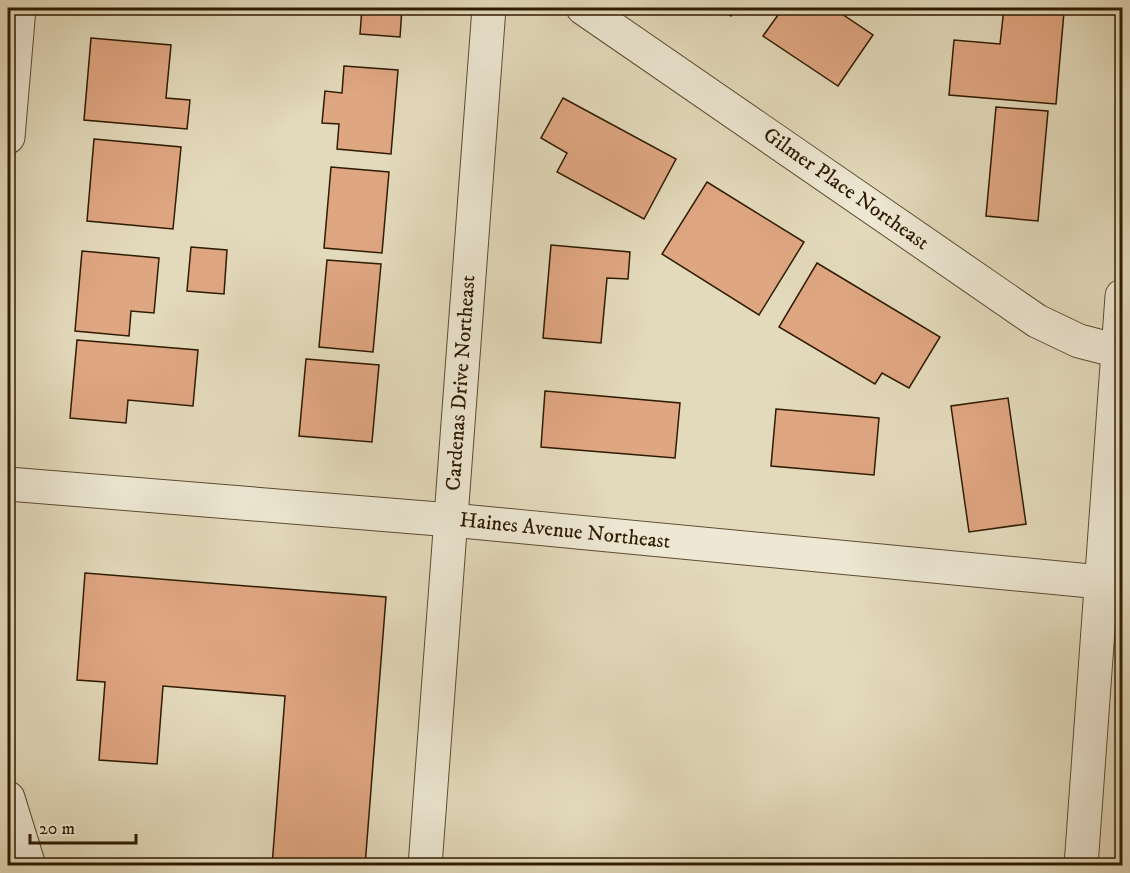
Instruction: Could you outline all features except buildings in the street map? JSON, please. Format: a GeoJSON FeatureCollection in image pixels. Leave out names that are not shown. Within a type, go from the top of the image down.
{"type":"FeatureCollection","features":[{"type":"Feature","properties":{"kind":"street"},"geometry":{"type":"LineString","coordinates":[[8,137],[19,8]]}},
{"type":"Feature","properties":{"kind":"street","name":"Cardenas Drive Northeast"},"geometry":{"type":"LineString","coordinates":[[425,866],[489,8]]}},
{"type":"Feature","properties":{"kind":"street","name":"Gilmer Place Northeast"},"geometry":{"type":"LineString","coordinates":[[583,8],[1037,321],[1079,341],[1118,351]]}},
{"type":"Feature","properties":{"kind":"street"},"geometry":{"type":"LineString","coordinates":[[1081,866],[1113,584],[1118,351],[1122,296]]}},
{"type":"Feature","properties":{"kind":"street","name":"Haines Avenue Northeast"},"geometry":{"type":"LineString","coordinates":[[8,484],[451,520],[1113,584]]}},
{"type":"Feature","properties":{"kind":"street"},"geometry":{"type":"LineString","coordinates":[[8,798],[29,866]]}}]}
